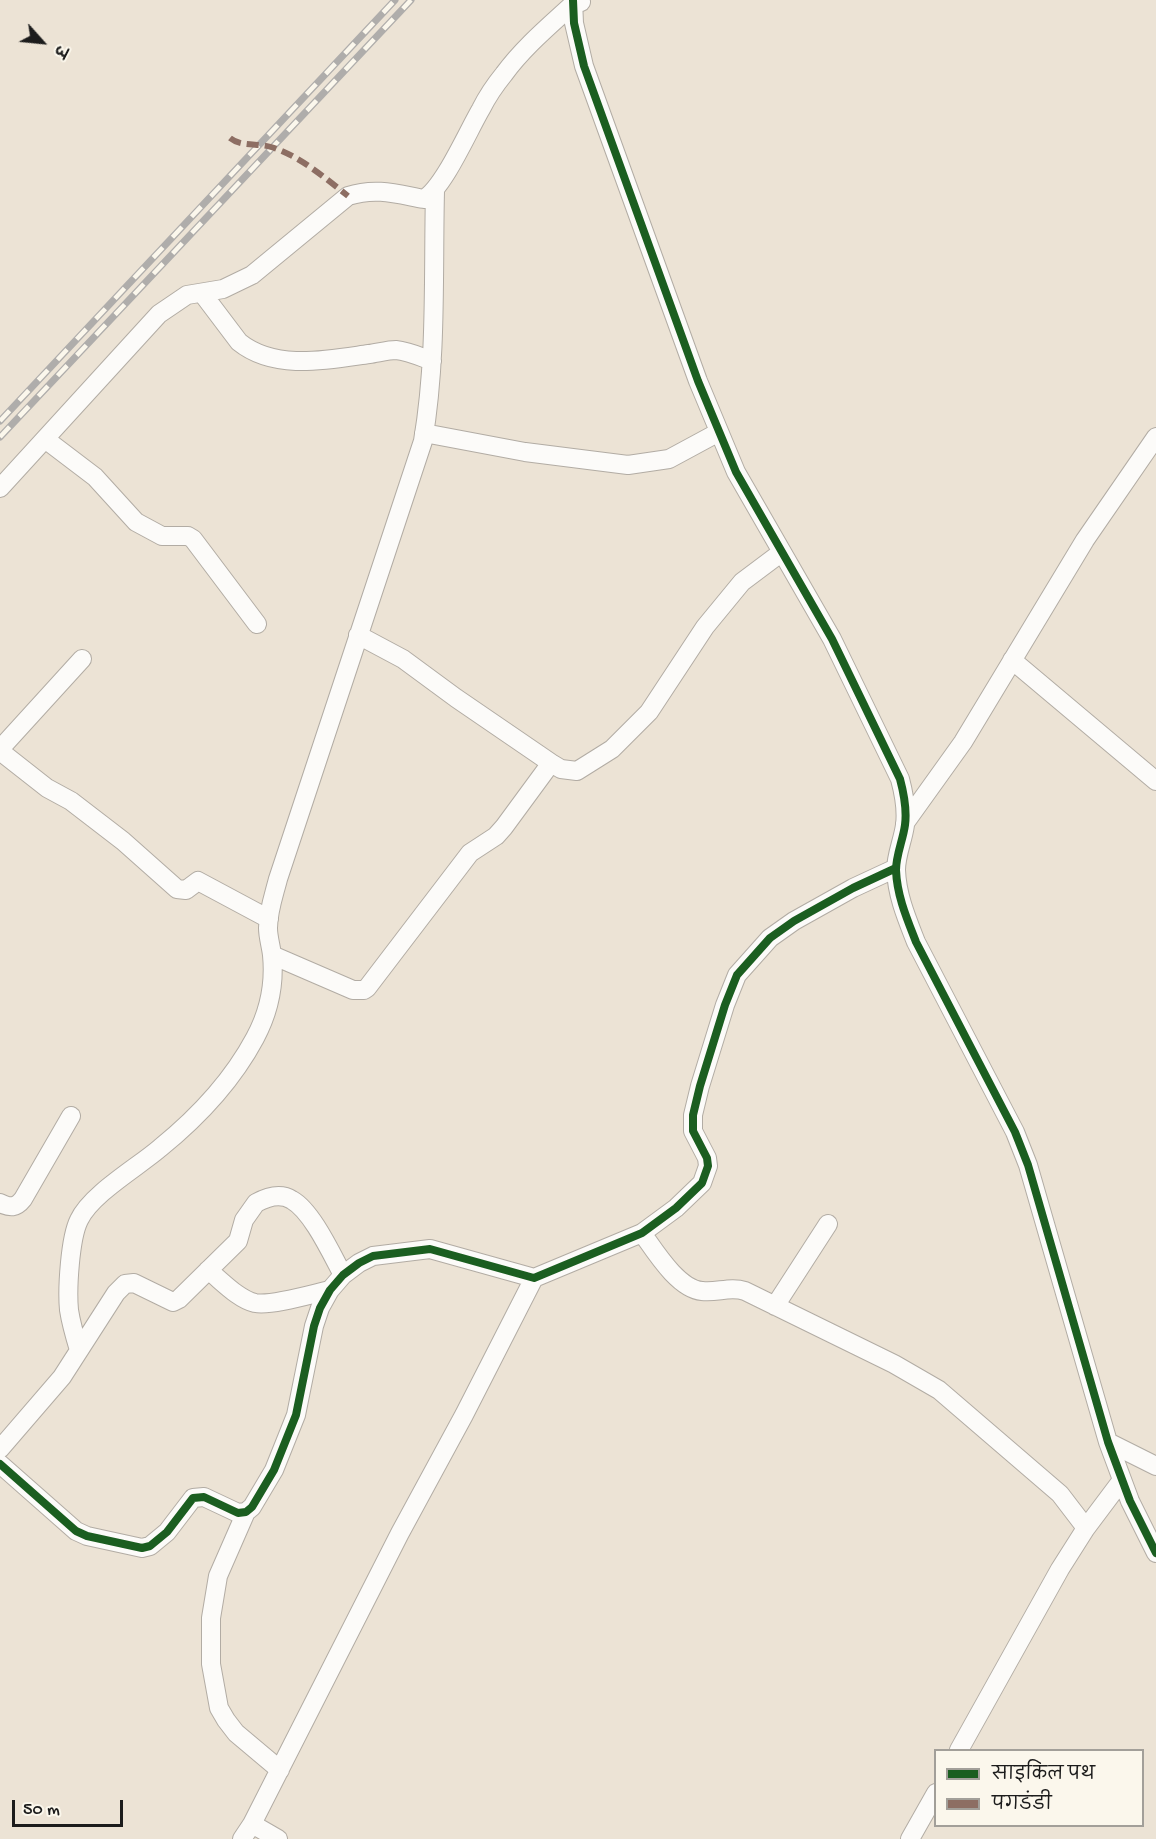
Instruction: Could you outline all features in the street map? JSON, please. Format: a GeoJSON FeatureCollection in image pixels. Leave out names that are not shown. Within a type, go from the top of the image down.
{"type":"FeatureCollection","features":[{"type":"Feature","properties":{"kind":"street"},"geometry":{"type":"LineString","coordinates":[[0,488],[159,314],[187,295],[223,289],[252,275],[348,196],[360,192],[391,191],[424,199],[435,191],[483,105],[503,75],[522,51],[577,2]]}},
{"type":"Feature","properties":{"kind":"street"},"geometry":{"type":"LineString","coordinates":[[577,2],[578,50],[698,381],[719,432],[736,472],[832,639],[900,779],[904,792],[905,823],[896,868],[903,910],[916,942],[1010,1122],[1028,1165],[1108,1442],[1146,1537],[1156,1553]]}},
{"type":"Feature","properties":{"kind":"street"},"geometry":{"type":"LineString","coordinates":[[79,1350],[71,1323],[69,1294],[74,1233],[79,1218],[97,1198],[194,1118],[222,1087],[254,1040],[266,1016],[273,989],[272,955],[268,929],[278,879],[424,433],[432,361],[435,191]]}},
{"type":"Feature","properties":{"kind":"street"},"geometry":{"type":"LineString","coordinates":[[202,293],[239,342],[261,355],[312,362],[397,350],[432,361]]}},
{"type":"Feature","properties":{"kind":"street"},"geometry":{"type":"LineString","coordinates":[[424,433],[525,453],[628,465],[669,459],[719,432]]}},
{"type":"Feature","properties":{"kind":"street"},"geometry":{"type":"LineString","coordinates":[[905,823],[963,742],[1085,540],[1156,437]]}},
{"type":"Feature","properties":{"kind":"street"},"geometry":{"type":"LineString","coordinates":[[45,439],[95,477],[136,522],[162,536],[188,536],[193,539],[257,624]]}},
{"type":"Feature","properties":{"kind":"street"},"geometry":{"type":"LineString","coordinates":[[358,634],[404,659],[456,698],[551,763],[561,769],[577,771],[612,749],[649,712],[705,627],[742,582],[782,552]]}},
{"type":"Feature","properties":{"kind":"street"},"geometry":{"type":"LineString","coordinates":[[82,658],[0,750],[46,788],[71,801],[123,841],[177,889],[186,890],[198,881],[269,919]]}},
{"type":"Feature","properties":{"kind":"street"},"geometry":{"type":"LineString","coordinates":[[1012,660],[1156,781]]}},
{"type":"Feature","properties":{"kind":"street"},"geometry":{"type":"LineString","coordinates":[[272,955],[353,990],[367,988],[470,852],[500,831],[551,763]]}},
{"type":"Feature","properties":{"kind":"street"},"geometry":{"type":"LineString","coordinates":[[280,1770],[236,1733],[219,1708],[211,1664],[211,1618],[218,1576],[246,1512],[252,1507],[274,1470],[296,1415],[314,1326],[320,1308],[330,1290],[343,1275],[373,1256],[430,1249],[534,1278],[642,1233],[695,1191],[706,1174],[707,1158],[693,1131],[693,1115],[700,1086],[737,975],[770,938],[794,921],[853,888],[896,868]]}},
{"type":"Feature","properties":{"kind":"street"},"geometry":{"type":"LineString","coordinates":[[0,1203],[12,1208],[18,1206],[71,1116]]}},
{"type":"Feature","properties":{"kind":"street"},"geometry":{"type":"LineString","coordinates":[[0,1449],[62,1377],[116,1293],[125,1284],[134,1283],[173,1302],[179,1299],[238,1241],[244,1220],[256,1203],[279,1196],[291,1199],[301,1208],[319,1232],[343,1275]]}},
{"type":"Feature","properties":{"kind":"street"},"geometry":{"type":"LineString","coordinates":[[775,1306],[828,1224]]}},
{"type":"Feature","properties":{"kind":"street"},"geometry":{"type":"LineString","coordinates":[[642,1233],[672,1272],[692,1289],[703,1291],[739,1289],[894,1364],[939,1390],[1060,1494],[1086,1528]]}},
{"type":"Feature","properties":{"kind":"street"},"geometry":{"type":"LineString","coordinates":[[208,1270],[239,1295],[255,1303],[269,1303],[330,1290]]}},
{"type":"Feature","properties":{"kind":"street"},"geometry":{"type":"LineString","coordinates":[[278,1839],[247,1832],[534,1278]]}},
{"type":"Feature","properties":{"kind":"street"},"geometry":{"type":"LineString","coordinates":[[1108,1442],[1156,1466]]}},
{"type":"Feature","properties":{"kind":"street"},"geometry":{"type":"LineString","coordinates":[[0,1464],[76,1531],[87,1536],[142,1548],[157,1542],[193,1498],[204,1497],[237,1513],[246,1512]]}},
{"type":"Feature","properties":{"kind":"street"},"geometry":{"type":"LineString","coordinates":[[960,1749],[1060,1569],[1086,1528],[1122,1480]]}},
{"type":"Feature","properties":{"kind":"street"},"geometry":{"type":"LineString","coordinates":[[910,1839],[934,1797]]}},
{"type":"Feature","properties":{"kind":"railway"},"geometry":{"type":"LineString","coordinates":[[0,421],[395,0]]}},
{"type":"Feature","properties":{"kind":"railway"},"geometry":{"type":"LineString","coordinates":[[0,437],[411,0]]}},
{"type":"Feature","properties":{"kind":"marked path"},"geometry":{"type":"LineString","coordinates":[[230,138],[239,143],[266,146],[282,151],[312,168],[348,196]]}},
{"type":"Feature","properties":{"kind":"cycle path"},"geometry":{"type":"LineString","coordinates":[[573,0],[574,23],[584,66],[698,381],[736,472],[832,639],[900,779],[906,819],[896,870],[903,907],[916,942],[1015,1132],[1028,1165],[1108,1442],[1130,1501],[1156,1553]]}},
{"type":"Feature","properties":{"kind":"cycle path"},"geometry":{"type":"LineString","coordinates":[[0,1464],[76,1531],[87,1536],[142,1548],[150,1546],[167,1532],[193,1498],[204,1497],[238,1513],[246,1512],[252,1507],[274,1470],[296,1415],[314,1326],[320,1308],[330,1290],[343,1275],[373,1256],[430,1249],[534,1278],[642,1233],[676,1208],[702,1183],[708,1166],[707,1158],[693,1131],[693,1115],[725,1005],[737,975],[770,938],[794,921],[853,888],[896,868]]}}]}
